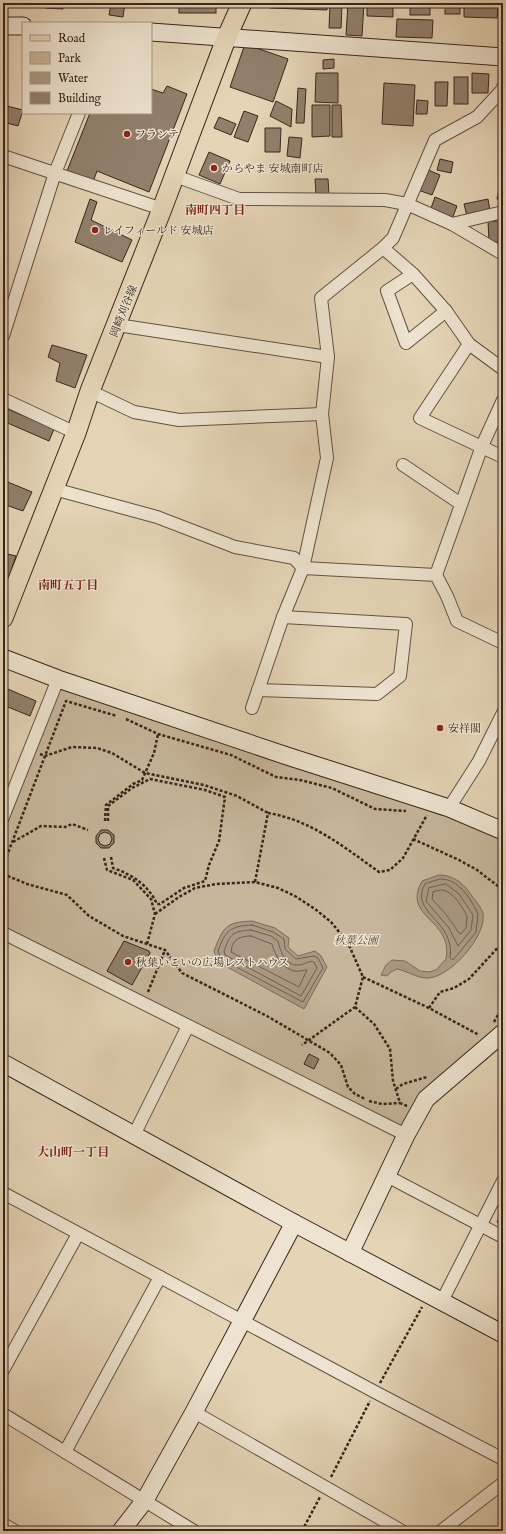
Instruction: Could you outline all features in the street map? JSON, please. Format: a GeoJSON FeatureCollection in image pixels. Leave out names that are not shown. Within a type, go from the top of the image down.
{"type":"FeatureCollection","features":[{"type":"Feature","properties":{"kind":"main road","name":"岡崎刈谷線"},"geometry":{"type":"LineString","coordinates":[[3,618],[76,433],[90,391],[175,176],[226,38],[242,3]]}},
{"type":"Feature","properties":{"kind":"street"},"geometry":{"type":"LineString","coordinates":[[3,26],[22,26]]}},
{"type":"Feature","properties":{"kind":"street"},"geometry":{"type":"LineString","coordinates":[[152,32],[503,57]]}},
{"type":"Feature","properties":{"kind":"street"},"geometry":{"type":"LineString","coordinates":[[252,708],[283,617],[303,568],[327,458],[322,414],[328,356],[321,298],[383,248],[393,238],[435,140],[477,117],[503,91]]}},
{"type":"Feature","properties":{"kind":"street"},"geometry":{"type":"LineString","coordinates":[[3,336],[55,173],[79,114]]}},
{"type":"Feature","properties":{"kind":"street"},"geometry":{"type":"LineString","coordinates":[[3,156],[162,209]]}},
{"type":"Feature","properties":{"kind":"street"},"geometry":{"type":"LineString","coordinates":[[175,176],[239,199],[385,200],[407,204],[452,224],[503,254]]}},
{"type":"Feature","properties":{"kind":"street"},"geometry":{"type":"LineString","coordinates":[[452,224],[503,212]]}},
{"type":"Feature","properties":{"kind":"street"},"geometry":{"type":"LineString","coordinates":[[383,248],[413,274],[446,311],[469,344],[503,369]]}},
{"type":"Feature","properties":{"kind":"street"},"geometry":{"type":"LineString","coordinates":[[413,274],[387,292],[406,343],[446,311]]}},
{"type":"Feature","properties":{"kind":"street"},"geometry":{"type":"LineString","coordinates":[[117,325],[328,356]]}},
{"type":"Feature","properties":{"kind":"street"},"geometry":{"type":"LineString","coordinates":[[469,344],[420,418],[503,457]]}},
{"type":"Feature","properties":{"kind":"street"},"geometry":{"type":"LineString","coordinates":[[90,391],[134,412],[179,420],[322,414]]}},
{"type":"Feature","properties":{"kind":"street"},"geometry":{"type":"LineString","coordinates":[[3,399],[76,433]]}},
{"type":"Feature","properties":{"kind":"street"},"geometry":{"type":"LineString","coordinates":[[503,400],[482,446],[436,575],[447,596],[457,621],[503,643]]}},
{"type":"Feature","properties":{"kind":"street"},"geometry":{"type":"LineString","coordinates":[[403,465],[461,504]]}},
{"type":"Feature","properties":{"kind":"street"},"geometry":{"type":"LineString","coordinates":[[54,489],[157,517],[235,547],[294,558],[303,568],[436,575]]}},
{"type":"Feature","properties":{"kind":"street"},"geometry":{"type":"LineString","coordinates":[[258,690],[377,694],[400,676],[406,624],[283,617]]}},
{"type":"Feature","properties":{"kind":"street"},"geometry":{"type":"LineString","coordinates":[[3,658],[430,813],[449,808],[503,831]]}},
{"type":"Feature","properties":{"kind":"street"},"geometry":{"type":"LineString","coordinates":[[3,818],[58,679]]}},
{"type":"Feature","properties":{"kind":"street"},"geometry":{"type":"LineString","coordinates":[[449,808],[479,761],[503,713]]}},
{"type":"Feature","properties":{"kind":"street"},"geometry":{"type":"LineString","coordinates":[[3,933],[406,1135]]}},
{"type":"Feature","properties":{"kind":"street"},"geometry":{"type":"LineString","coordinates":[[134,1135],[188,1026]]}},
{"type":"Feature","properties":{"kind":"street"},"geometry":{"type":"LineString","coordinates":[[350,1253],[406,1135],[426,1099],[489,1034]]}},
{"type":"Feature","properties":{"kind":"street"},"geometry":{"type":"LineString","coordinates":[[3,1063],[294,1223],[503,1334]]}},
{"type":"Feature","properties":{"kind":"street"},"geometry":{"type":"LineString","coordinates":[[387,1176],[503,1237]]}},
{"type":"Feature","properties":{"kind":"street"},"geometry":{"type":"LineString","coordinates":[[436,1298],[480,1225],[503,1181]]}},
{"type":"Feature","properties":{"kind":"street"},"geometry":{"type":"LineString","coordinates":[[3,1193],[375,1392],[503,1458]]}},
{"type":"Feature","properties":{"kind":"street"},"geometry":{"type":"LineString","coordinates":[[121,1531],[145,1500],[194,1412],[294,1223]]}},
{"type":"Feature","properties":{"kind":"street"},"geometry":{"type":"LineString","coordinates":[[3,1370],[78,1234]]}},
{"type":"Feature","properties":{"kind":"street"},"geometry":{"type":"LineString","coordinates":[[65,1452],[160,1277]]}},
{"type":"Feature","properties":{"kind":"street"},"geometry":{"type":"LineString","coordinates":[[194,1412],[402,1531]]}},
{"type":"Feature","properties":{"kind":"street"},"geometry":{"type":"LineString","coordinates":[[3,1414],[194,1531]]}},
{"type":"Feature","properties":{"kind":"street"},"geometry":{"type":"LineString","coordinates":[[441,1531],[503,1483]]}},
{"type":"Feature","properties":{"kind":"street"},"geometry":{"type":"LineString","coordinates":[[3,1524],[15,1531]]}},
{"type":"Feature","properties":{"kind":"path"},"geometry":{"type":"LineString","coordinates":[[3,866],[66,701],[124,718],[158,734],[231,755],[276,777],[300,780],[332,788],[376,809],[400,809],[413,813]]}},
{"type":"Feature","properties":{"kind":"path"},"geometry":{"type":"LineString","coordinates":[[111,857],[113,868],[138,879],[151,891],[157,904],[160,904],[184,888],[206,881],[209,865],[219,840],[225,798],[205,790],[150,779],[132,788],[108,806],[107,821],[106,805],[133,784],[142,780],[154,753],[158,734]]}},
{"type":"Feature","properties":{"kind":"path"},"geometry":{"type":"LineString","coordinates":[[45,756],[72,747],[97,748],[112,753],[145,773],[204,785],[237,796],[268,814],[287,816],[331,837],[378,872],[390,870],[403,858],[413,839],[430,813]]}},
{"type":"Feature","properties":{"kind":"path"},"geometry":{"type":"LineString","coordinates":[[420,815],[430,813]]}},
{"type":"Feature","properties":{"kind":"path"},"geometry":{"type":"LineString","coordinates":[[255,882],[268,814]]}},
{"type":"Feature","properties":{"kind":"path"},"geometry":{"type":"LineString","coordinates":[[12,842],[24,837],[41,826],[65,827],[72,824],[88,830]]}},
{"type":"Feature","properties":{"kind":"path"},"geometry":{"type":"LineString","coordinates":[[413,839],[460,860],[477,870],[503,890]]}},
{"type":"Feature","properties":{"kind":"path"},"geometry":{"type":"LineString","coordinates":[[104,858],[107,870],[133,880],[151,899],[155,914],[147,944]]}},
{"type":"Feature","properties":{"kind":"path"},"geometry":{"type":"LineString","coordinates":[[3,874],[27,884],[67,895],[89,916],[123,936],[165,950],[182,973],[267,1016],[330,1053],[342,1065],[348,1087],[356,1094],[372,1102],[382,1104],[400,1103],[418,1114]]}},
{"type":"Feature","properties":{"kind":"path"},"geometry":{"type":"LineString","coordinates":[[155,914],[179,896],[195,888],[216,884],[255,882],[278,888],[295,896],[315,909],[330,922],[348,943],[363,977],[355,1007],[302,1045]]}},
{"type":"Feature","properties":{"kind":"path"},"geometry":{"type":"LineString","coordinates":[[429,1008],[440,992],[454,988],[469,979],[503,942]]}},
{"type":"Feature","properties":{"kind":"path"},"geometry":{"type":"LineString","coordinates":[[144,1004],[165,950]]}},
{"type":"Feature","properties":{"kind":"path"},"geometry":{"type":"LineString","coordinates":[[363,977],[489,1034]]}},
{"type":"Feature","properties":{"kind":"path"},"geometry":{"type":"LineString","coordinates":[[473,1040],[489,1034],[503,1006]]}},
{"type":"Feature","properties":{"kind":"path"},"geometry":{"type":"LineString","coordinates":[[355,1007],[374,1024],[390,1048],[394,1082],[400,1103]]}},
{"type":"Feature","properties":{"kind":"path"},"geometry":{"type":"LineString","coordinates":[[396,1089],[403,1084],[432,1075]]}},
{"type":"Feature","properties":{"kind":"path"},"geometry":{"type":"LineString","coordinates":[[302,1531],[375,1392],[436,1298]]}},
{"type":"Feature","properties":{"kind":"green space","name":"秋葉公園"},"geometry":{"type":"Polygon","coordinates":[[[61,687],[291,762],[441,815],[451,814],[503,836],[503,1026],[406,1124],[400,1126],[3,927],[3,835],[61,687]]]}},
{"type":"Feature","properties":{"kind":"water"},"geometry":{"type":"Polygon","coordinates":[[[439,875],[448,876],[460,882],[479,905],[483,913],[483,922],[479,933],[466,953],[457,963],[438,976],[425,978],[397,969],[387,976],[381,975],[386,965],[392,960],[405,961],[420,971],[429,972],[436,970],[446,959],[446,946],[443,935],[422,911],[418,903],[417,893],[422,881],[439,875]]]}},
{"type":"Feature","properties":{"kind":"water"},"geometry":{"type":"Polygon","coordinates":[[[252,921],[275,928],[289,938],[288,947],[298,956],[315,951],[321,956],[327,967],[304,1009],[218,962],[214,951],[223,931],[227,927],[236,923],[252,921]]]}},
{"type":"Feature","properties":{"kind":"building"},"geometry":{"type":"Polygon","coordinates":[[[46,3],[63,3],[63,9],[45,8],[46,3]]]}},
{"type":"Feature","properties":{"kind":"building"},"geometry":{"type":"Polygon","coordinates":[[[111,3],[125,3],[123,17],[109,15],[111,3]]]}},
{"type":"Feature","properties":{"kind":"building"},"geometry":{"type":"Polygon","coordinates":[[[179,3],[216,3],[216,13],[179,13],[179,3]]]}},
{"type":"Feature","properties":{"kind":"building"},"geometry":{"type":"Polygon","coordinates":[[[271,3],[327,3],[327,10],[270,8],[271,3]]]}},
{"type":"Feature","properties":{"kind":"building"},"geometry":{"type":"Polygon","coordinates":[[[330,3],[342,4],[341,28],[329,28],[330,3]]]}},
{"type":"Feature","properties":{"kind":"building"},"geometry":{"type":"Polygon","coordinates":[[[348,3],[364,3],[362,36],[346,35],[348,3]]]}},
{"type":"Feature","properties":{"kind":"building"},"geometry":{"type":"Polygon","coordinates":[[[367,3],[393,3],[393,17],[367,16],[367,3]]]}},
{"type":"Feature","properties":{"kind":"building"},"geometry":{"type":"Polygon","coordinates":[[[410,3],[430,3],[430,15],[410,15],[410,3]]]}},
{"type":"Feature","properties":{"kind":"building"},"geometry":{"type":"Polygon","coordinates":[[[445,3],[460,3],[460,14],[445,14],[445,3]]]}},
{"type":"Feature","properties":{"kind":"building"},"geometry":{"type":"Polygon","coordinates":[[[464,3],[498,4],[497,18],[464,17],[464,3]]]}},
{"type":"Feature","properties":{"kind":"building"},"geometry":{"type":"Polygon","coordinates":[[[397,19],[433,20],[432,38],[396,37],[397,19]]]}},
{"type":"Feature","properties":{"kind":"building"},"geometry":{"type":"Polygon","coordinates":[[[245,44],[288,59],[273,102],[230,87],[245,44]]]}},
{"type":"Feature","properties":{"kind":"building"},"geometry":{"type":"Polygon","coordinates":[[[334,59],[334,68],[323,69],[323,60],[334,59]]]}},
{"type":"Feature","properties":{"kind":"building"},"geometry":{"type":"Polygon","coordinates":[[[316,73],[338,73],[338,103],[315,102],[316,73]]]}},
{"type":"Feature","properties":{"kind":"building"},"geometry":{"type":"Polygon","coordinates":[[[472,73],[489,74],[488,93],[472,93],[472,73]]]}},
{"type":"Feature","properties":{"kind":"building"},"geometry":{"type":"Polygon","coordinates":[[[454,77],[468,77],[468,104],[454,104],[454,77]]]}},
{"type":"Feature","properties":{"kind":"building"},"geometry":{"type":"Polygon","coordinates":[[[435,82],[448,82],[447,106],[435,106],[435,82]]]}},
{"type":"Feature","properties":{"kind":"building"},"geometry":{"type":"Polygon","coordinates":[[[384,83],[415,85],[413,126],[382,124],[384,83]]]}},
{"type":"Feature","properties":{"kind":"building"},"geometry":{"type":"Polygon","coordinates":[[[167,86],[187,94],[149,192],[97,171],[93,182],[67,171],[90,114],[152,114],[152,89],[163,93],[167,86]]]}},
{"type":"Feature","properties":{"kind":"building"},"geometry":{"type":"Polygon","coordinates":[[[298,88],[306,89],[304,123],[296,123],[298,88]]]}},
{"type":"Feature","properties":{"kind":"building"},"geometry":{"type":"Polygon","coordinates":[[[417,100],[428,101],[427,114],[416,114],[417,100]]]}},
{"type":"Feature","properties":{"kind":"building"},"geometry":{"type":"Polygon","coordinates":[[[276,101],[292,109],[291,127],[270,116],[276,101]]]}},
{"type":"Feature","properties":{"kind":"building"},"geometry":{"type":"Polygon","coordinates":[[[3,105],[22,110],[18,126],[3,122],[3,105]]]}},
{"type":"Feature","properties":{"kind":"building"},"geometry":{"type":"Polygon","coordinates":[[[312,105],[330,105],[330,136],[312,137],[312,105]]]}},
{"type":"Feature","properties":{"kind":"building"},"geometry":{"type":"Polygon","coordinates":[[[332,105],[341,105],[342,137],[332,137],[332,105]]]}},
{"type":"Feature","properties":{"kind":"building"},"geometry":{"type":"Polygon","coordinates":[[[244,111],[258,116],[248,142],[234,137],[244,111]]]}},
{"type":"Feature","properties":{"kind":"building"},"geometry":{"type":"Polygon","coordinates":[[[219,117],[236,124],[231,135],[214,128],[219,117]]]}},
{"type":"Feature","properties":{"kind":"building"},"geometry":{"type":"Polygon","coordinates":[[[265,128],[281,128],[280,152],[265,152],[265,128]]]}},
{"type":"Feature","properties":{"kind":"building"},"geometry":{"type":"Polygon","coordinates":[[[289,137],[302,138],[300,158],[287,156],[289,137]]]}},
{"type":"Feature","properties":{"kind":"building","name":"からやま 安城南町店"},"geometry":{"type":"Polygon","coordinates":[[[209,152],[230,161],[220,184],[199,175],[209,152]]]}},
{"type":"Feature","properties":{"kind":"building"},"geometry":{"type":"Polygon","coordinates":[[[440,159],[453,162],[451,173],[437,170],[440,159]]]}},
{"type":"Feature","properties":{"kind":"building"},"geometry":{"type":"Polygon","coordinates":[[[426,169],[440,175],[432,195],[418,190],[426,169]]]}},
{"type":"Feature","properties":{"kind":"building"},"geometry":{"type":"Polygon","coordinates":[[[315,179],[328,179],[329,195],[316,195],[315,179]]]}},
{"type":"Feature","properties":{"kind":"building"},"geometry":{"type":"Polygon","coordinates":[[[501,180],[503,180],[503,201],[497,199],[501,180]]]}},
{"type":"Feature","properties":{"kind":"building"},"geometry":{"type":"Polygon","coordinates":[[[435,197],[457,206],[452,219],[430,211],[435,197]]]}},
{"type":"Feature","properties":{"kind":"building","name":"レイフィールド 安城店"},"geometry":{"type":"Polygon","coordinates":[[[90,199],[97,202],[91,220],[132,240],[122,262],[75,242],[90,199]]]}},
{"type":"Feature","properties":{"kind":"building"},"geometry":{"type":"Polygon","coordinates":[[[488,199],[490,211],[467,216],[464,204],[488,199]]]}},
{"type":"Feature","properties":{"kind":"building"},"geometry":{"type":"Polygon","coordinates":[[[488,221],[501,221],[502,242],[489,242],[488,221]]]}},
{"type":"Feature","properties":{"kind":"building"},"geometry":{"type":"Polygon","coordinates":[[[52,345],[87,355],[75,388],[56,381],[60,363],[48,357],[52,345]]]}},
{"type":"Feature","properties":{"kind":"building"},"geometry":{"type":"Polygon","coordinates":[[[3,407],[54,429],[49,441],[3,421],[3,407]]]}},
{"type":"Feature","properties":{"kind":"building"},"geometry":{"type":"Polygon","coordinates":[[[3,480],[32,492],[23,511],[3,504],[3,480]]]}},
{"type":"Feature","properties":{"kind":"building"},"geometry":{"type":"Polygon","coordinates":[[[3,553],[16,556],[3,595],[3,553]]]}},
{"type":"Feature","properties":{"kind":"building"},"geometry":{"type":"Polygon","coordinates":[[[3,687],[36,701],[30,716],[3,705],[3,687]]]}},
{"type":"Feature","properties":{"kind":"building"},"geometry":{"type":"Polygon","coordinates":[[[101,830],[108,830],[114,835],[114,843],[109,848],[101,848],[96,843],[96,836],[101,830]],[[105,832],[100,834],[98,839],[100,844],[105,846],[110,844],[112,839],[110,834],[105,832]]]}},
{"type":"Feature","properties":{"kind":"building","name":"秋葉いこいの広場レストハウス"},"geometry":{"type":"Polygon","coordinates":[[[124,941],[149,951],[150,953],[132,985],[107,971],[124,941]]]}},
{"type":"Feature","properties":{"kind":"building"},"geometry":{"type":"Polygon","coordinates":[[[309,1054],[319,1059],[314,1069],[304,1064],[309,1054]]]}},
{"type":"Feature","properties":{"kind":"building"},"geometry":{"type":"Polygon","coordinates":[[[503,1210],[503,1225],[497,1222],[503,1210]]]}},
{"type":"Feature","properties":{"kind":"place","name":"フランテ"},"geometry":{"type":"Point","coordinates":[127,134]}},
{"type":"Feature","properties":{"kind":"place","name":"からやま 安城南町店"},"geometry":{"type":"Point","coordinates":[214,168]}},
{"type":"Feature","properties":{"kind":"place","name":"レイフィールド 安城店"},"geometry":{"type":"Point","coordinates":[95,230]}},
{"type":"Feature","properties":{"kind":"place","name":"安祥閣"},"geometry":{"type":"Point","coordinates":[440,728]}},
{"type":"Feature","properties":{"kind":"place","name":"秋葉いこいの広場レストハウス"},"geometry":{"type":"Point","coordinates":[128,962]}},
{"type":"Feature","properties":{"kind":"district","name":"南町四丁目"},"geometry":{"type":"Point","coordinates":[215,210]}},
{"type":"Feature","properties":{"kind":"district","name":"南町五丁目"},"geometry":{"type":"Point","coordinates":[68,585]}},
{"type":"Feature","properties":{"kind":"district","name":"大山町一丁目"},"geometry":{"type":"Point","coordinates":[73,1152]}}]}
